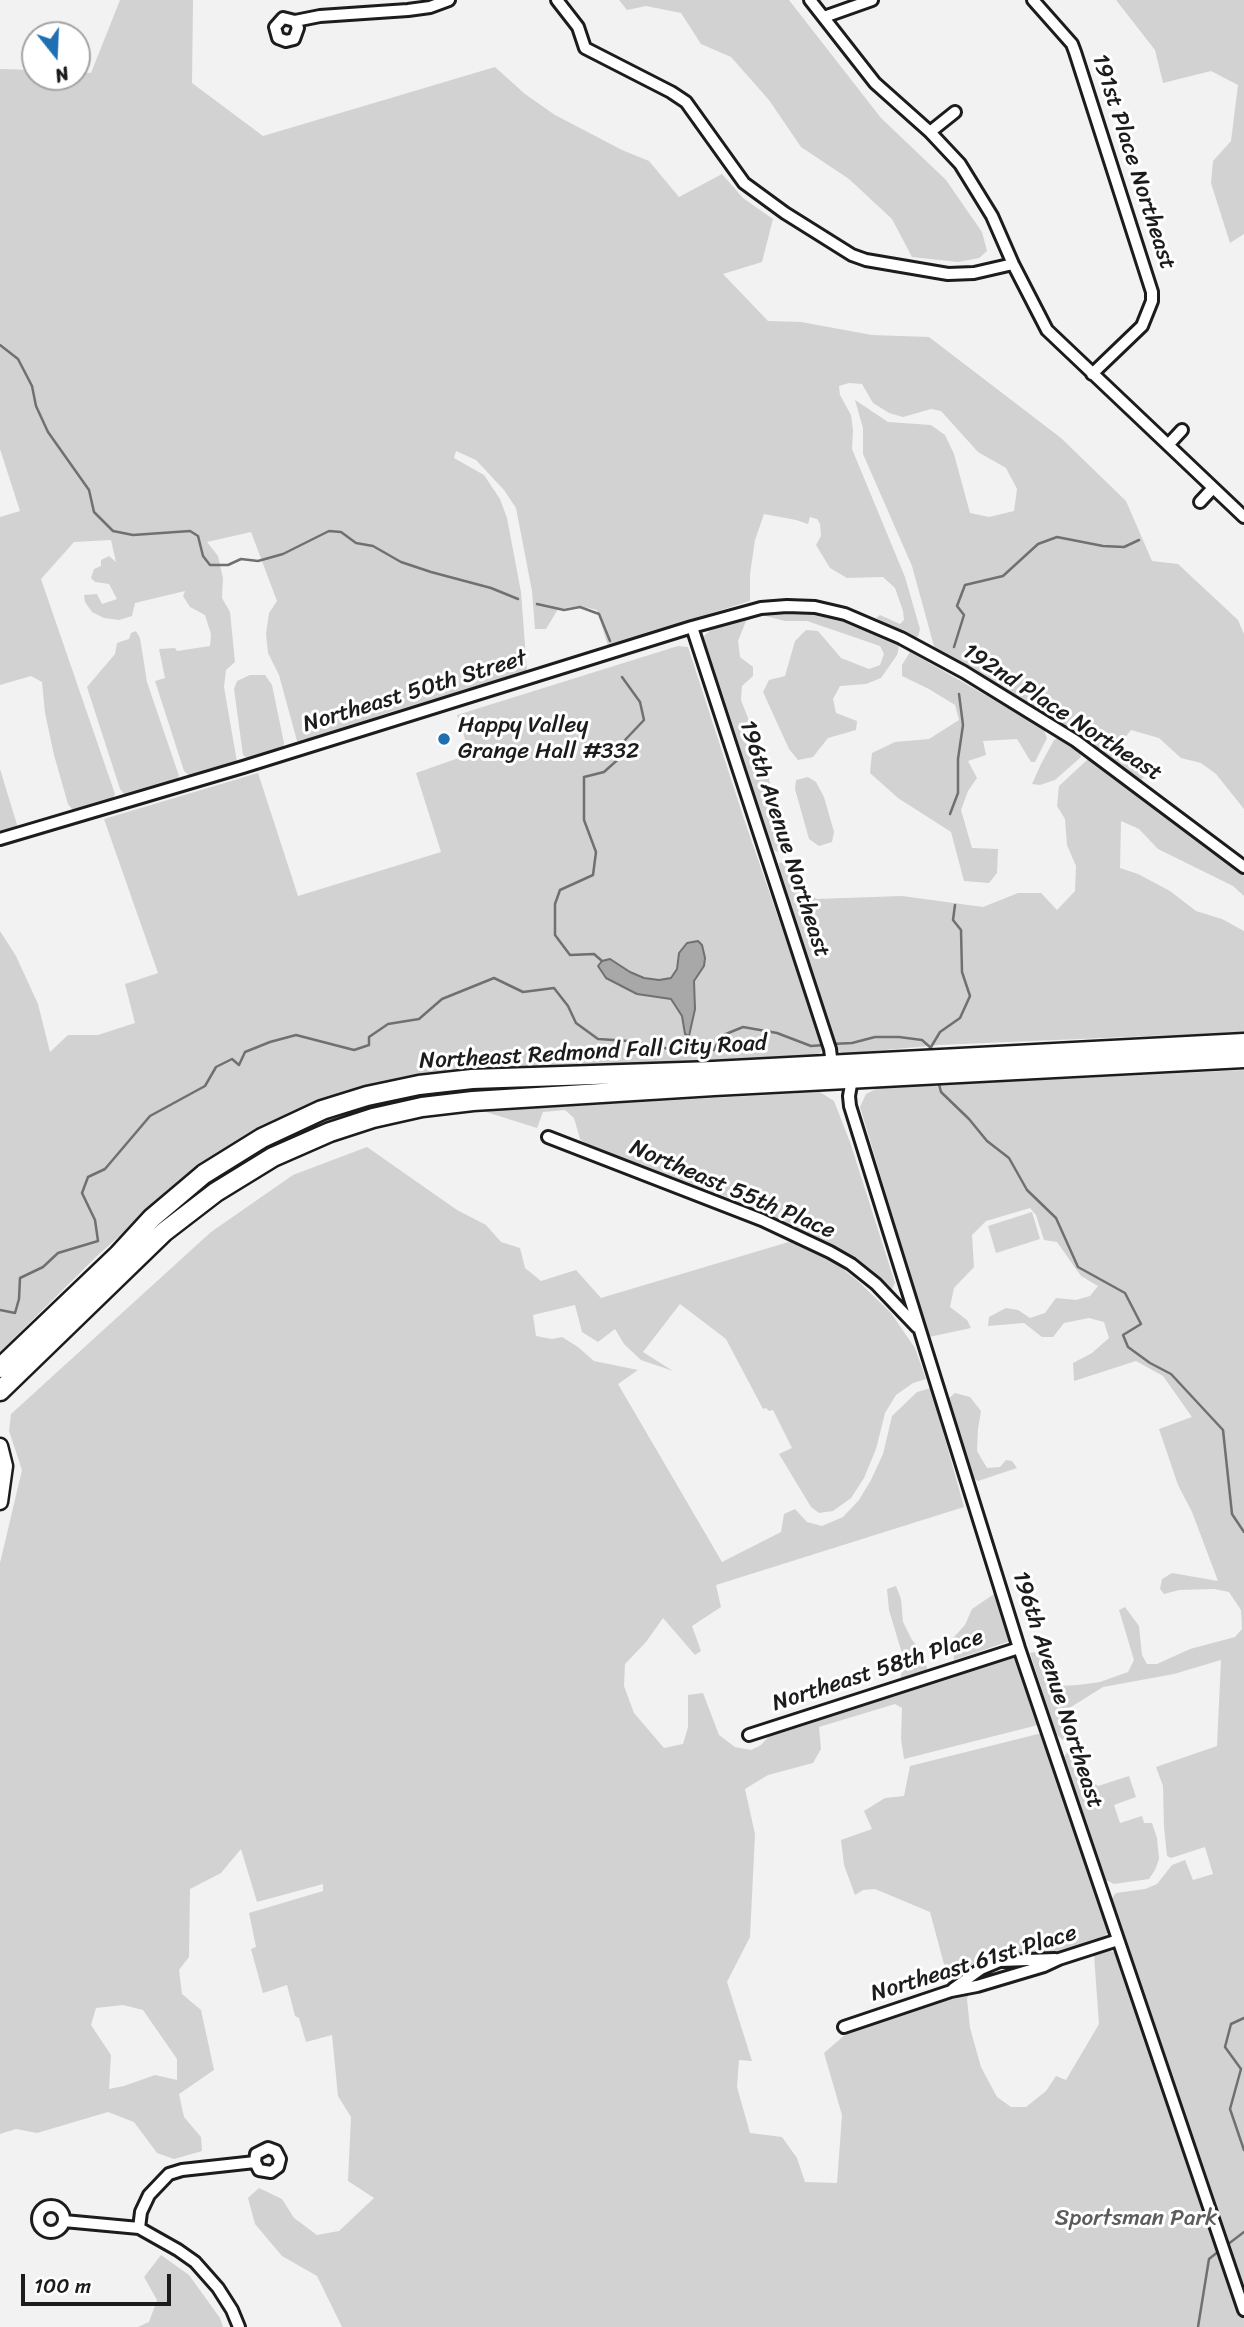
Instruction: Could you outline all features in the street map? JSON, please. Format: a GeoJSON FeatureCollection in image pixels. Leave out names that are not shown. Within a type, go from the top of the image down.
{"type":"FeatureCollection","features":[{"type":"Feature","properties":{"kind":"main road","name":"Northeast Redmond Fall City Road"},"geometry":{"type":"LineString","coordinates":[[0,1391],[164,1233],[216,1192],[274,1157],[330,1132],[373,1118],[422,1107],[473,1101],[852,1079],[911,1068],[1244,1043]]}},
{"type":"Feature","properties":{"kind":"main road","name":"Northeast Redmond Fall City Road"},"geometry":{"type":"LineString","coordinates":[[0,1368],[118,1255],[152,1218],[204,1174],[262,1138],[322,1110],[367,1096],[471,1079],[828,1051],[872,1063],[911,1068]]}},
{"type":"Feature","properties":{"kind":"main road"},"geometry":{"type":"LineString","coordinates":[[812,1081],[828,1051]]}},
{"type":"Feature","properties":{"kind":"main road","name":"Northeast Redmond Fall City Road"},"geometry":{"type":"LineString","coordinates":[[944,1066],[1244,1058]]}},
{"type":"Feature","properties":{"kind":"main road"},"geometry":{"type":"LineString","coordinates":[[852,1079],[872,1063]]}},
{"type":"Feature","properties":{"kind":"street"},"geometry":{"type":"LineString","coordinates":[[295,21],[320,16],[419,9],[449,0]]}},
{"type":"Feature","properties":{"kind":"street"},"geometry":{"type":"LineString","coordinates":[[557,0],[578,27],[584,48],[687,102],[744,183],[785,213],[852,255],[866,260],[948,274],[974,273],[1013,264]]}},
{"type":"Feature","properties":{"kind":"street"},"geometry":{"type":"LineString","coordinates":[[810,0],[875,83],[930,132],[960,164],[992,216],[1013,264],[1048,330],[1244,517]]}},
{"type":"Feature","properties":{"kind":"street"},"geometry":{"type":"LineString","coordinates":[[824,17],[872,0]]}},
{"type":"Feature","properties":{"kind":"street","name":"191st Place Northeast"},"geometry":{"type":"LineString","coordinates":[[1033,0],[1076,52],[1152,292],[1150,310],[1142,326],[1092,374]]}},
{"type":"Feature","properties":{"kind":"street"},"geometry":{"type":"LineString","coordinates":[[930,132],[954,112]]}},
{"type":"Feature","properties":{"kind":"street"},"geometry":{"type":"LineString","coordinates":[[1168,445],[1182,430]]}},
{"type":"Feature","properties":{"kind":"street"},"geometry":{"type":"LineString","coordinates":[[1200,502],[1213,488]]}},
{"type":"Feature","properties":{"kind":"street","name":"Northeast 50th Street"},"geometry":{"type":"LineString","coordinates":[[0,839],[761,608],[815,607],[845,614]]}},
{"type":"Feature","properties":{"kind":"street","name":"192nd Place Northeast"},"geometry":{"type":"LineString","coordinates":[[845,614],[901,638],[952,666],[1076,741],[1244,867]]}},
{"type":"Feature","properties":{"kind":"street","name":"196th Avenue Northeast"},"geometry":{"type":"LineString","coordinates":[[692,627],[828,1051]]}},
{"type":"Feature","properties":{"kind":"street","name":"196th Avenue Northeast"},"geometry":{"type":"LineString","coordinates":[[852,1079],[850,1107],[1019,1648],[1244,2310]]}},
{"type":"Feature","properties":{"kind":"street","name":"Northeast 55th Place"},"geometry":{"type":"LineString","coordinates":[[548,1137],[762,1220],[830,1252],[851,1264],[876,1284],[919,1329]]}},
{"type":"Feature","properties":{"kind":"street"},"geometry":{"type":"LineString","coordinates":[[0,1446],[5,1466],[0,1502]]}},
{"type":"Feature","properties":{"kind":"street","name":"Northeast 58th Place"},"geometry":{"type":"LineString","coordinates":[[749,1735],[1019,1648]]}},
{"type":"Feature","properties":{"kind":"street","name":"Northeast 61st Place"},"geometry":{"type":"LineString","coordinates":[[844,2027],[951,1991],[1044,1966],[1118,1940]]}},
{"type":"Feature","properties":{"kind":"street"},"geometry":{"type":"LineString","coordinates":[[951,1991],[981,1969],[1000,1961],[1059,1959]]}},
{"type":"Feature","properties":{"kind":"street"},"geometry":{"type":"LineString","coordinates":[[139,2228],[141,2212],[149,2195],[169,2174],[181,2170],[255,2162]]}},
{"type":"Feature","properties":{"kind":"street"},"geometry":{"type":"LineString","coordinates":[[64,2221],[139,2228],[195,2262],[218,2288],[239,2327]]}},
{"type":"Feature","properties":{"kind":"green space"},"geometry":{"type":"Polygon","coordinates":[[[120,0],[193,0],[192,83],[263,136],[495,67],[525,94],[555,115],[649,161],[679,197],[722,174],[743,198],[773,219],[762,262],[723,274],[768,321],[801,322],[872,335],[929,337],[1061,438],[1126,501],[1152,561],[1178,564],[1238,620],[1244,634],[1244,809],[1216,774],[1201,763],[1181,758],[1159,738],[1131,730],[1115,750],[1144,776],[1141,781],[1049,716],[935,650],[912,566],[863,454],[863,428],[855,400],[888,422],[931,425],[945,435],[954,454],[970,513],[989,517],[1014,511],[1017,489],[1006,468],[978,452],[941,411],[931,409],[903,417],[889,413],[873,403],[862,384],[849,383],[839,386],[840,395],[851,415],[852,449],[905,577],[920,629],[918,637],[908,636],[876,618],[880,615],[900,624],[904,620],[895,588],[883,577],[847,578],[830,568],[816,545],[821,536],[817,519],[810,517],[808,524],[764,514],[755,540],[750,574],[750,601],[608,646],[597,610],[580,606],[558,609],[546,629],[535,629],[532,591],[516,508],[504,490],[476,460],[456,451],[454,458],[484,475],[500,499],[507,518],[521,592],[527,672],[390,712],[301,742],[297,741],[279,675],[268,653],[266,634],[269,613],[277,601],[251,532],[207,542],[218,556],[223,578],[222,598],[230,612],[235,662],[226,670],[224,687],[237,762],[190,776],[184,771],[155,681],[165,678],[159,649],[175,648],[177,651],[210,646],[211,634],[205,615],[190,607],[183,596],[185,591],[135,603],[132,616],[119,620],[104,618],[92,612],[84,595],[97,594],[102,604],[117,599],[109,584],[95,582],[91,578],[94,569],[101,566],[101,560],[109,556],[116,562],[111,540],[74,542],[41,579],[115,794],[112,800],[73,810],[68,804],[54,755],[42,682],[31,676],[0,685],[0,517],[20,511],[0,449],[0,69],[21,70],[21,91],[91,91],[91,73],[120,0]]]}},
{"type":"Feature","properties":{"kind":"green space"},"geometry":{"type":"Polygon","coordinates":[[[619,0],[789,0],[881,118],[946,180],[982,232],[987,251],[979,258],[958,262],[912,257],[892,219],[849,179],[801,147],[769,100],[731,57],[701,44],[681,13],[646,6],[627,10],[619,0]]]}},
{"type":"Feature","properties":{"kind":"green space"},"geometry":{"type":"Polygon","coordinates":[[[1116,0],[1244,0],[1244,234],[1230,243],[1211,183],[1213,161],[1231,141],[1238,85],[1211,71],[1163,83],[1155,50],[1116,0]]]}},
{"type":"Feature","properties":{"kind":"green space"},"geometry":{"type":"Polygon","coordinates":[[[792,609],[852,620],[895,640],[899,647],[897,655],[881,678],[866,684],[840,686],[833,699],[836,713],[857,721],[856,730],[828,738],[813,757],[798,760],[789,749],[763,692],[769,680],[785,676],[795,641],[806,630],[818,631],[841,658],[869,669],[880,665],[884,654],[880,646],[807,621],[785,621],[762,615],[746,621],[738,641],[740,657],[753,667],[753,676],[742,686],[741,700],[765,762],[776,834],[781,845],[781,851],[778,852],[774,850],[769,838],[703,637],[715,626],[765,612],[792,609]]]}},
{"type":"Feature","properties":{"kind":"green space"},"geometry":{"type":"Polygon","coordinates":[[[136,631],[140,638],[147,682],[179,776],[176,780],[125,795],[120,789],[87,687],[115,654],[117,643],[129,639],[131,633],[136,631]]]}},
{"type":"Feature","properties":{"kind":"green space"},"geometry":{"type":"Polygon","coordinates":[[[678,646],[688,647],[824,1050],[816,1055],[430,1072],[374,1083],[305,1106],[262,1125],[199,1165],[97,1256],[0,1352],[0,931],[16,956],[38,1004],[50,1052],[68,1035],[98,1035],[135,1023],[125,984],[158,973],[104,819],[258,773],[298,896],[441,852],[416,773],[470,754],[457,715],[678,646]]]}},
{"type":"Feature","properties":{"kind":"green space"},"geometry":{"type":"Polygon","coordinates":[[[910,652],[1043,728],[1047,738],[1035,762],[1031,762],[1017,739],[983,741],[986,755],[968,761],[977,778],[968,791],[961,810],[972,848],[998,849],[997,873],[989,883],[964,881],[951,832],[898,798],[870,773],[872,753],[895,742],[929,739],[959,720],[955,705],[902,676],[902,665],[910,652]]]}},
{"type":"Feature","properties":{"kind":"green space"},"geometry":{"type":"Polygon","coordinates":[[[250,675],[265,675],[272,685],[284,743],[283,747],[247,758],[243,755],[234,689],[237,681],[250,675]]]}},
{"type":"Feature","properties":{"kind":"green space"},"geometry":{"type":"Polygon","coordinates":[[[1058,738],[1080,751],[1081,757],[1055,780],[1040,785],[1032,784],[1054,740],[1058,738]]]}},
{"type":"Feature","properties":{"kind":"green space"},"geometry":{"type":"Polygon","coordinates":[[[1087,760],[1095,760],[1244,876],[1244,896],[1233,886],[1158,849],[1139,829],[1121,821],[1120,868],[1170,891],[1196,911],[1222,919],[1244,931],[1244,1032],[938,1045],[843,1054],[838,1050],[779,863],[793,862],[799,869],[796,879],[816,899],[902,896],[983,907],[1018,893],[1041,893],[1057,910],[1075,891],[1076,866],[1067,845],[1065,819],[1057,806],[1059,786],[1087,760]]]}},
{"type":"Feature","properties":{"kind":"green space"},"geometry":{"type":"Polygon","coordinates":[[[0,769],[18,828],[0,832],[0,769]]]}},
{"type":"Feature","properties":{"kind":"green space"},"geometry":{"type":"Polygon","coordinates":[[[808,777],[816,782],[824,797],[834,832],[832,842],[819,846],[809,839],[795,789],[796,780],[808,777]]]}},
{"type":"Feature","properties":{"kind":"green space","name":"Sportsman Park"},"geometry":{"type":"Polygon","coordinates":[[[1244,1070],[1244,2327],[342,2327],[317,2276],[282,2256],[255,2224],[248,2198],[259,2188],[282,2199],[294,2218],[317,2235],[339,2231],[374,2198],[348,2181],[351,2117],[338,2096],[332,2035],[306,2042],[299,2018],[295,2016],[287,1985],[263,1993],[251,1949],[256,1947],[249,1913],[323,1891],[323,1884],[257,1902],[241,1849],[221,1873],[190,1889],[189,1957],[179,1970],[182,1994],[201,2010],[214,2070],[179,2094],[184,2117],[201,2137],[202,2151],[174,2159],[157,2153],[134,2122],[108,2112],[37,2133],[16,2129],[0,2134],[0,1563],[22,1470],[9,1431],[11,1414],[211,1232],[293,1175],[367,1147],[457,1210],[486,1225],[501,1242],[520,1248],[525,1268],[541,1281],[576,1270],[601,1298],[792,1241],[833,1261],[891,1313],[915,1348],[926,1379],[913,1383],[896,1395],[885,1413],[876,1449],[864,1478],[851,1498],[833,1511],[819,1513],[811,1507],[779,1454],[792,1448],[773,1410],[763,1409],[726,1339],[680,1304],[643,1352],[673,1371],[641,1360],[624,1344],[615,1329],[598,1342],[582,1332],[575,1305],[533,1315],[536,1336],[552,1339],[562,1337],[594,1361],[638,1370],[618,1384],[722,1562],[781,1532],[784,1514],[795,1509],[807,1522],[822,1526],[843,1517],[859,1500],[871,1480],[883,1454],[892,1416],[917,1392],[931,1388],[964,1507],[716,1585],[721,1607],[692,1626],[701,1651],[695,1655],[663,1618],[646,1642],[625,1664],[624,1686],[634,1713],[664,1748],[683,1744],[688,1727],[688,1695],[703,1693],[719,1735],[735,1747],[751,1750],[761,1745],[771,1734],[1010,1658],[1017,1659],[1038,1725],[904,1759],[901,1739],[902,1708],[895,1704],[819,1727],[821,1749],[813,1763],[768,1775],[745,1789],[755,1834],[750,1937],[727,1982],[752,2061],[739,2060],[737,2087],[750,2133],[782,2137],[797,2158],[805,2182],[837,2183],[842,2115],[824,2053],[846,2034],[969,1993],[967,1999],[970,2028],[981,2067],[997,2097],[1011,2107],[1026,2107],[1046,2091],[1056,2076],[1066,2080],[1099,2024],[1094,1955],[1109,1951],[1116,1952],[1161,2088],[1174,2083],[1112,1898],[1116,1893],[1145,1889],[1157,1884],[1172,1865],[1185,1860],[1193,1880],[1213,1874],[1205,1847],[1171,1858],[1167,1856],[1163,1786],[1156,1767],[1217,1746],[1221,1660],[1174,1674],[1103,1687],[1063,1712],[1070,1738],[1063,1740],[1056,1734],[1030,1653],[1043,1651],[1050,1667],[1050,1680],[1059,1686],[1078,1685],[1100,1682],[1128,1672],[1134,1660],[1119,1610],[1125,1607],[1139,1626],[1142,1655],[1147,1664],[1157,1664],[1190,1649],[1235,1637],[1242,1629],[1241,1610],[1229,1592],[1214,1589],[1179,1590],[1164,1594],[1160,1589],[1162,1579],[1172,1573],[1218,1581],[1192,1512],[1178,1485],[1159,1429],[1192,1417],[1163,1376],[1136,1361],[1074,1381],[1073,1363],[1092,1353],[1109,1338],[1104,1322],[1089,1318],[1064,1323],[1053,1337],[1042,1337],[1024,1323],[988,1326],[989,1317],[1006,1308],[1018,1310],[1030,1318],[1045,1313],[1056,1298],[1076,1300],[1090,1296],[1098,1286],[1081,1276],[1057,1242],[1044,1240],[1036,1215],[1030,1208],[986,1221],[972,1235],[974,1267],[954,1288],[950,1307],[967,1320],[971,1328],[929,1337],[860,1107],[866,1094],[878,1088],[1244,1070]],[[123,2005],[96,2008],[91,2025],[111,2055],[109,2089],[155,2075],[177,2080],[177,2059],[143,2010],[123,2005]]]}},
{"type":"Feature","properties":{"kind":"green space"},"geometry":{"type":"Polygon","coordinates":[[[820,1092],[834,1101],[850,1142],[895,1283],[892,1289],[836,1249],[770,1216],[730,1198],[589,1146],[580,1139],[574,1118],[565,1110],[543,1112],[537,1128],[483,1111],[820,1092]]]}},
{"type":"Feature","properties":{"kind":"green space"},"geometry":{"type":"Polygon","coordinates":[[[1032,1212],[1040,1239],[996,1253],[988,1226],[1032,1212]]]}},
{"type":"Feature","properties":{"kind":"green space"},"geometry":{"type":"Polygon","coordinates":[[[955,1393],[970,1397],[981,1411],[977,1451],[987,1468],[1000,1467],[1006,1460],[1012,1461],[1017,1468],[978,1481],[973,1478],[948,1399],[955,1393]]]}},
{"type":"Feature","properties":{"kind":"green space"},"geometry":{"type":"Polygon","coordinates":[[[896,1586],[901,1599],[903,1622],[920,1649],[928,1671],[900,1680],[904,1660],[889,1610],[887,1589],[896,1586]]]}},
{"type":"Feature","properties":{"kind":"green space"},"geometry":{"type":"Polygon","coordinates":[[[994,1594],[1010,1641],[954,1660],[953,1638],[965,1625],[972,1609],[994,1594]]]}},
{"type":"Feature","properties":{"kind":"green space"},"geometry":{"type":"Polygon","coordinates":[[[1042,1733],[1108,1931],[1104,1939],[1059,1953],[1002,1956],[949,1983],[930,1912],[875,1889],[863,1890],[855,1895],[844,1865],[841,1840],[872,1829],[864,1811],[885,1798],[904,1796],[910,1766],[1042,1733]]]}},
{"type":"Feature","properties":{"kind":"green space"},"geometry":{"type":"Polygon","coordinates":[[[1076,1748],[1086,1776],[1098,1786],[1129,1776],[1136,1797],[1114,1805],[1120,1823],[1142,1816],[1144,1823],[1152,1823],[1159,1859],[1149,1879],[1114,1884],[1106,1880],[1064,1758],[1067,1752],[1076,1748]]]}},
{"type":"Feature","properties":{"kind":"green space"},"geometry":{"type":"Polygon","coordinates":[[[161,2255],[189,2275],[220,2318],[223,2327],[138,2327],[149,2322],[157,2300],[144,2277],[161,2255]]]}},
{"type":"Feature","properties":{"kind":"shaded area"},"geometry":{"type":"Polygon","coordinates":[[[698,941],[702,945],[705,958],[704,966],[694,981],[695,1009],[689,1036],[685,1034],[682,1016],[671,999],[637,994],[606,978],[598,966],[602,961],[610,959],[644,978],[671,978],[677,969],[679,953],[687,943],[698,941]]]}},
{"type":"Feature","properties":{"kind":"waterway"},"geometry":{"type":"LineString","coordinates":[[0,345],[18,359],[32,386],[36,406],[48,432],[89,490],[94,512],[113,531],[133,535],[190,531],[198,536],[203,556],[210,565],[228,565],[241,559],[258,561],[283,554],[329,531],[341,532],[356,543],[373,546],[401,562],[491,588],[518,599]]}},
{"type":"Feature","properties":{"kind":"waterway"},"geometry":{"type":"LineString","coordinates":[[954,647],[964,615],[957,606],[965,585],[1003,576],[1038,544],[1057,537],[1103,546],[1124,547],[1139,540]]}},
{"type":"Feature","properties":{"kind":"waterway"},"geometry":{"type":"LineString","coordinates":[[537,604],[564,610],[580,607],[599,614],[610,641]]}},
{"type":"Feature","properties":{"kind":"waterway"},"geometry":{"type":"LineString","coordinates":[[602,961],[594,954],[570,955],[555,935],[555,904],[560,890],[593,875],[596,852],[584,820],[584,777],[604,772],[624,754],[625,740],[644,720],[640,702],[622,677]]}},
{"type":"Feature","properties":{"kind":"waterway"},"geometry":{"type":"LineString","coordinates":[[950,814],[958,793],[958,759],[963,725],[959,694]]}},
{"type":"Feature","properties":{"kind":"waterway"},"geometry":{"type":"LineString","coordinates":[[931,1047],[940,1032],[960,1018],[970,996],[962,972],[961,930],[953,920],[955,905]]}},
{"type":"Feature","properties":{"kind":"waterway"},"geometry":{"type":"LineString","coordinates":[[0,1310],[15,1313],[20,1278],[43,1267],[58,1253],[98,1241],[95,1220],[82,1193],[88,1177],[105,1169],[150,1116],[205,1086],[216,1067],[232,1059],[239,1065],[245,1052],[270,1042],[296,1035],[354,1050],[369,1045],[369,1037],[388,1024],[419,1019],[442,999],[494,978],[523,992],[554,988],[568,1006],[576,1023],[598,1039],[629,1041],[680,1051],[714,1050],[721,1036],[743,1027],[777,1033],[811,1046],[825,1045]]}},
{"type":"Feature","properties":{"kind":"waterway"},"geometry":{"type":"LineString","coordinates":[[832,1044],[852,1043],[875,1037],[899,1037],[922,1040],[931,1048],[932,1053]]}},
{"type":"Feature","properties":{"kind":"waterway"},"geometry":{"type":"LineString","coordinates":[[938,1080],[941,1092],[987,1141],[1009,1158],[1027,1190],[1056,1218],[1078,1267],[1125,1293],[1141,1324],[1123,1335],[1128,1347],[1171,1374],[1223,1430],[1232,1514],[1244,1532]]}},
{"type":"Feature","properties":{"kind":"waterway"},"geometry":{"type":"LineString","coordinates":[[1244,2018],[1231,2024],[1225,2047],[1241,2069],[1230,2109],[1244,2150]]}},
{"type":"Feature","properties":{"kind":"waterway"},"geometry":{"type":"LineString","coordinates":[[1227,2245],[1244,2232]]}},
{"type":"Feature","properties":{"kind":"waterway"},"geometry":{"type":"LineString","coordinates":[[1198,2327],[1209,2259],[1219,2251]]}},
{"type":"Feature","properties":{"kind":"place","name":"Happy Valley Grange Hall #332"},"geometry":{"type":"Point","coordinates":[444,739]}}]}
